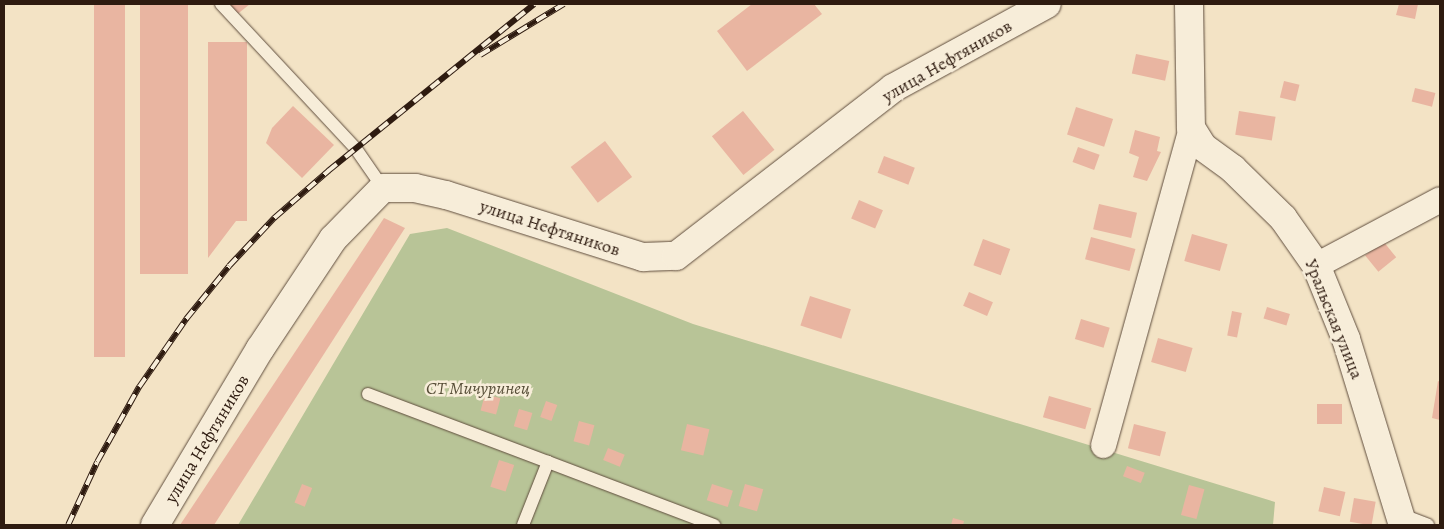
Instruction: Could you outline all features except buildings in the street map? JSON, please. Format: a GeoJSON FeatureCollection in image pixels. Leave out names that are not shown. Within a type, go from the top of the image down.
{"type":"FeatureCollection","features":[{"type":"Feature","properties":{"kind":"street","name":"улица Нефтяников"},"geometry":{"type":"LineString","coordinates":[[155,525],[260,349],[328,247],[383,188],[415,188],[446,195],[643,257],[676,256],[893,88],[1047,4]]}},
{"type":"Feature","properties":{"kind":"street"},"geometry":{"type":"LineString","coordinates":[[1103,445],[1191,128],[1190,4]]}},
{"type":"Feature","properties":{"kind":"street","name":"Уральская улица"},"geometry":{"type":"LineString","coordinates":[[1191,128],[1203,147],[1233,169],[1283,218],[1316,265],[1346,339],[1402,519]]}},
{"type":"Feature","properties":{"kind":"street"},"geometry":{"type":"LineString","coordinates":[[1316,265],[1440,199]]}},
{"type":"Feature","properties":{"kind":"lane"},"geometry":{"type":"LineString","coordinates":[[221,4],[356,149],[383,188]]}},
{"type":"Feature","properties":{"kind":"lane"},"geometry":{"type":"LineString","coordinates":[[368,394],[714,525]]}},
{"type":"Feature","properties":{"kind":"lane"},"geometry":{"type":"LineString","coordinates":[[523,525],[548,462]]}},
{"type":"Feature","properties":{"kind":"lane"},"geometry":{"type":"LineString","coordinates":[[1402,519],[1428,525]]}},
{"type":"Feature","properties":{"kind":"green space","name":"СТ Мичуринец"},"geometry":{"type":"Polygon","coordinates":[[[447,228],[693,324],[1275,502],[1273,525],[238,525],[410,234],[447,228]]]}},
{"type":"Feature","properties":{"kind":"railway"},"geometry":{"type":"LineString","coordinates":[[68,525],[97,462],[139,387],[186,319],[229,266],[274,218],[328,171],[534,4]]}},
{"type":"Feature","properties":{"kind":"railway"},"geometry":{"type":"LineString","coordinates":[[480,55],[564,4]]}}]}
